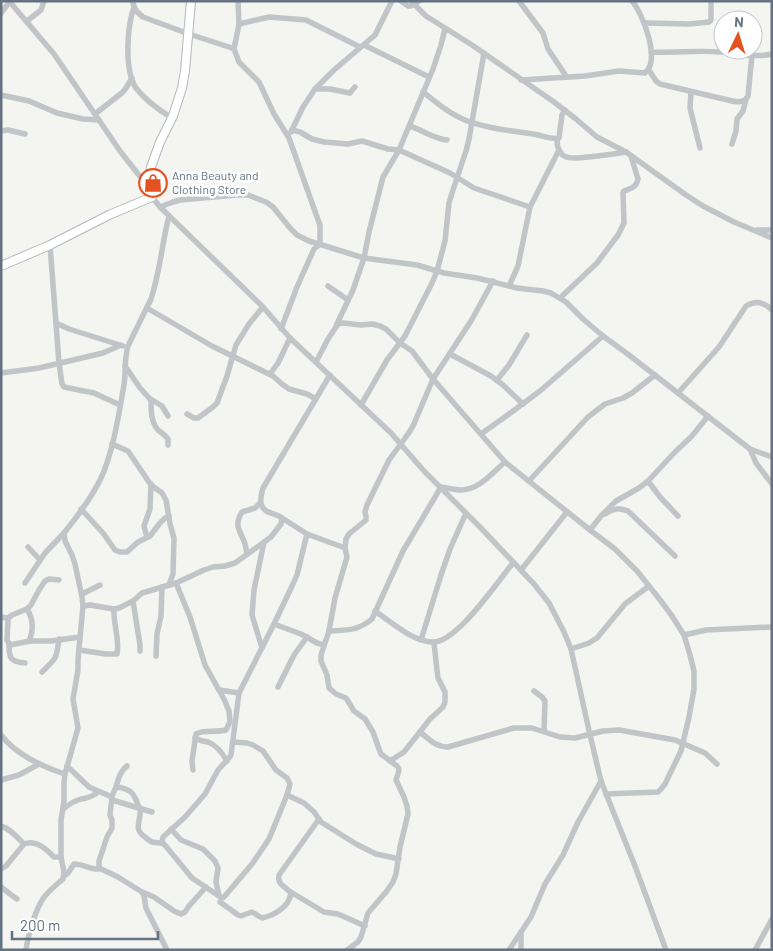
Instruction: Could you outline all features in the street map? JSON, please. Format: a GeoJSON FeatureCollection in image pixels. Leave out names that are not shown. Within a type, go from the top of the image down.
{"type":"FeatureCollection","features":[{"type":"Feature","properties":{"kind":"main road"},"geometry":{"type":"LineString","coordinates":[[1,266],[152,197],[150,185],[154,157],[172,118],[182,88],[192,1]]}},
{"type":"Feature","properties":{"kind":"street"},"geometry":{"type":"LineString","coordinates":[[2,11],[9,1],[27,21],[54,54],[120,151],[138,174],[150,185]]}},
{"type":"Feature","properties":{"kind":"street"},"geometry":{"type":"LineString","coordinates":[[27,21],[41,10],[44,1]]}},
{"type":"Feature","properties":{"kind":"street"},"geometry":{"type":"LineString","coordinates":[[238,1],[238,24],[234,49],[240,64],[259,82],[288,138],[318,216],[321,235],[320,244],[314,249],[282,329]]}},
{"type":"Feature","properties":{"kind":"street"},"geometry":{"type":"LineString","coordinates":[[288,138],[303,107],[315,89],[375,35],[392,1]]}},
{"type":"Feature","properties":{"kind":"street"},"geometry":{"type":"LineString","coordinates":[[401,1],[408,6],[415,2],[426,16],[564,110],[597,137],[626,152],[703,206],[772,238]]}},
{"type":"Feature","properties":{"kind":"street"},"geometry":{"type":"LineString","coordinates":[[521,80],[586,76],[619,71],[645,73],[649,70],[651,61],[649,36],[645,23],[632,1]]}},
{"type":"Feature","properties":{"kind":"street"},"geometry":{"type":"LineString","coordinates":[[645,23],[689,24],[709,22],[711,20],[710,1]]}},
{"type":"Feature","properties":{"kind":"street"},"geometry":{"type":"LineString","coordinates":[[522,2],[543,33],[548,48],[566,76]]}},
{"type":"Feature","properties":{"kind":"street"},"geometry":{"type":"LineString","coordinates":[[134,4],[138,13],[144,17],[234,49]]}},
{"type":"Feature","properties":{"kind":"street"},"geometry":{"type":"LineString","coordinates":[[134,4],[128,51],[132,78],[137,89],[172,118]]}},
{"type":"Feature","properties":{"kind":"street"},"geometry":{"type":"LineString","coordinates":[[238,24],[270,17],[306,20],[429,77]]}},
{"type":"Feature","properties":{"kind":"street"},"geometry":{"type":"LineString","coordinates":[[316,362],[348,300],[364,258],[383,177],[409,126],[433,68],[445,29]]}},
{"type":"Feature","properties":{"kind":"street"},"geometry":{"type":"LineString","coordinates":[[650,52],[713,51]]}},
{"type":"Feature","properties":{"kind":"street"},"geometry":{"type":"LineString","coordinates":[[361,405],[382,368],[405,336],[429,292],[437,271],[445,240],[449,203],[466,151],[484,54]]}},
{"type":"Feature","properties":{"kind":"street"},"geometry":{"type":"LineString","coordinates":[[732,144],[737,119],[743,111],[748,96],[752,60]]}},
{"type":"Feature","properties":{"kind":"street"},"geometry":{"type":"LineString","coordinates":[[649,70],[658,83],[736,102],[746,99]]}},
{"type":"Feature","properties":{"kind":"street"},"geometry":{"type":"LineString","coordinates":[[95,114],[123,92],[132,78]]}},
{"type":"Feature","properties":{"kind":"street"},"geometry":{"type":"LineString","coordinates":[[315,89],[330,89],[350,93],[355,87]]}},
{"type":"Feature","properties":{"kind":"street"},"geometry":{"type":"LineString","coordinates":[[423,92],[459,118],[472,123],[557,139]]}},
{"type":"Feature","properties":{"kind":"street"},"geometry":{"type":"LineString","coordinates":[[690,92],[690,108],[700,148]]}},
{"type":"Feature","properties":{"kind":"street"},"geometry":{"type":"LineString","coordinates":[[1,95],[29,101],[57,113],[83,119],[99,120]]}},
{"type":"Feature","properties":{"kind":"street"},"geometry":{"type":"LineString","coordinates":[[509,286],[518,266],[530,207],[558,150],[557,139],[564,110]]}},
{"type":"Feature","properties":{"kind":"street"},"geometry":{"type":"LineString","coordinates":[[409,126],[435,138],[447,140]]}},
{"type":"Feature","properties":{"kind":"street"},"geometry":{"type":"LineString","coordinates":[[1,130],[25,134]]}},
{"type":"Feature","properties":{"kind":"street"},"geometry":{"type":"LineString","coordinates":[[292,130],[324,142],[351,144],[362,141],[398,150],[440,169],[474,188],[530,207]]}},
{"type":"Feature","properties":{"kind":"street"},"geometry":{"type":"LineString","coordinates":[[558,150],[569,158],[580,159],[626,152]]}},
{"type":"Feature","properties":{"kind":"street"},"geometry":{"type":"LineString","coordinates":[[560,298],[597,263],[622,227],[624,217],[623,192],[634,187],[638,180],[631,156]]}},
{"type":"Feature","properties":{"kind":"street"},"geometry":{"type":"LineString","coordinates":[[160,208],[180,200],[248,195],[273,207],[297,235],[309,241],[364,258],[417,265],[517,288],[543,291],[566,302],[603,336],[629,354],[750,449],[772,457]]}},
{"type":"Feature","properties":{"kind":"street"},"geometry":{"type":"LineString","coordinates":[[152,197],[160,208],[263,307],[290,338],[401,444],[424,471],[521,570],[549,603],[572,649],[601,781],[666,950]]}},
{"type":"Feature","properties":{"kind":"street"},"geometry":{"type":"LineString","coordinates":[[26,583],[40,560],[64,533],[101,479],[112,444],[120,405],[124,382],[125,346],[151,299],[169,216]]}},
{"type":"Feature","properties":{"kind":"street"},"geometry":{"type":"LineString","coordinates":[[752,229],[772,230]]}},
{"type":"Feature","properties":{"kind":"street"},"geometry":{"type":"LineString","coordinates":[[50,245],[62,384],[64,387],[94,393],[120,405]]}},
{"type":"Feature","properties":{"kind":"street"},"geometry":{"type":"LineString","coordinates":[[347,950],[362,937],[368,913],[393,882],[408,814],[408,806],[396,780],[399,769],[381,754],[373,732],[365,719],[354,711],[346,698],[336,694],[329,688],[327,675],[321,661],[335,598],[347,557],[345,548],[346,536],[366,520],[366,508],[389,460],[413,426],[433,378],[474,316],[493,281]]}},
{"type":"Feature","properties":{"kind":"street"},"geometry":{"type":"LineString","coordinates":[[328,286],[348,300]]}},
{"type":"Feature","properties":{"kind":"street"},"geometry":{"type":"LineString","coordinates":[[678,393],[719,347],[746,306],[761,302],[772,310]]}},
{"type":"Feature","properties":{"kind":"street"},"geometry":{"type":"LineString","coordinates":[[187,414],[198,418],[216,404],[236,345],[263,307]]}},
{"type":"Feature","properties":{"kind":"street"},"geometry":{"type":"LineString","coordinates":[[147,308],[212,346],[270,374],[289,389],[316,398]]}},
{"type":"Feature","properties":{"kind":"street"},"geometry":{"type":"LineString","coordinates":[[56,323],[69,329],[125,346]]}},
{"type":"Feature","properties":{"kind":"street"},"geometry":{"type":"LineString","coordinates":[[336,326],[340,324],[376,324],[386,329],[400,343],[412,351],[505,462],[615,549],[637,571],[667,608],[684,635],[693,664],[694,678],[692,701],[683,743],[676,761],[662,789],[654,792],[606,794]]}},
{"type":"Feature","properties":{"kind":"street"},"geometry":{"type":"LineString","coordinates":[[497,380],[509,365],[527,335]]}},
{"type":"Feature","properties":{"kind":"street"},"geometry":{"type":"LineString","coordinates":[[481,434],[523,404],[603,336]]}},
{"type":"Feature","properties":{"kind":"street"},"geometry":{"type":"LineString","coordinates":[[270,374],[290,338]]}},
{"type":"Feature","properties":{"kind":"street"},"geometry":{"type":"LineString","coordinates":[[1,372],[39,368],[125,346]]}},
{"type":"Feature","properties":{"kind":"street"},"geometry":{"type":"LineString","coordinates":[[450,354],[497,380],[523,404]]}},
{"type":"Feature","properties":{"kind":"street"},"geometry":{"type":"LineString","coordinates":[[125,366],[140,388],[162,406],[168,416]]}},
{"type":"Feature","properties":{"kind":"street"},"geometry":{"type":"LineString","coordinates":[[330,375],[268,477],[262,488],[260,503],[265,511],[277,515],[308,534],[345,548]]}},
{"type":"Feature","properties":{"kind":"street"},"geometry":{"type":"LineString","coordinates":[[529,481],[588,417],[605,404],[632,393],[654,375]]}},
{"type":"Feature","properties":{"kind":"street"},"geometry":{"type":"LineString","coordinates":[[150,398],[154,422],[168,439],[168,445]]}},
{"type":"Feature","properties":{"kind":"street"},"geometry":{"type":"LineString","coordinates":[[590,530],[616,501],[648,481],[692,436],[708,416]]}},
{"type":"Feature","properties":{"kind":"street"},"geometry":{"type":"LineString","coordinates":[[112,444],[128,452],[150,484],[165,496],[174,538],[173,574],[165,586],[156,656]]}},
{"type":"Feature","properties":{"kind":"street"},"geometry":{"type":"LineString","coordinates":[[750,449],[756,463],[772,484]]}},
{"type":"Feature","properties":{"kind":"street"},"geometry":{"type":"LineString","coordinates":[[441,487],[461,490],[474,487],[505,462]]}},
{"type":"Feature","properties":{"kind":"street"},"geometry":{"type":"LineString","coordinates":[[648,481],[678,516]]}},
{"type":"Feature","properties":{"kind":"street"},"geometry":{"type":"LineString","coordinates":[[147,537],[144,526],[150,509],[150,484]]}},
{"type":"Feature","properties":{"kind":"street"},"geometry":{"type":"LineString","coordinates":[[329,631],[356,629],[372,619],[403,551],[441,487]]}},
{"type":"Feature","properties":{"kind":"street"},"geometry":{"type":"LineString","coordinates":[[247,554],[246,544],[237,527],[238,520],[242,512],[255,508],[260,503]]}},
{"type":"Feature","properties":{"kind":"street"},"geometry":{"type":"LineString","coordinates":[[81,509],[103,533],[115,550],[120,552],[127,552],[150,536],[160,523],[169,516]]}},
{"type":"Feature","properties":{"kind":"street"},"geometry":{"type":"LineString","coordinates":[[601,516],[616,509],[628,511],[675,556]]}},
{"type":"Feature","properties":{"kind":"street"},"geometry":{"type":"LineString","coordinates":[[521,570],[567,512]]}},
{"type":"Feature","properties":{"kind":"street"},"geometry":{"type":"LineString","coordinates":[[421,640],[441,574],[466,513]]}},
{"type":"Feature","properties":{"kind":"street"},"geometry":{"type":"LineString","coordinates":[[82,606],[114,609],[133,601],[142,594],[176,583],[204,570],[235,563],[274,535],[281,524],[282,518]]}},
{"type":"Feature","properties":{"kind":"street"},"geometry":{"type":"LineString","coordinates":[[64,533],[82,594],[78,670],[73,699],[78,728],[65,774],[61,820],[61,857],[64,876]]}},
{"type":"Feature","properties":{"kind":"street"},"geometry":{"type":"LineString","coordinates":[[162,842],[163,837],[185,817],[205,794],[218,770],[231,755],[239,694],[297,575],[308,534]]}},
{"type":"Feature","properties":{"kind":"street"},"geometry":{"type":"LineString","coordinates":[[262,648],[252,615],[254,590],[264,542]]}},
{"type":"Feature","properties":{"kind":"street"},"geometry":{"type":"LineString","coordinates":[[28,547],[40,560]]}},
{"type":"Feature","properties":{"kind":"street"},"geometry":{"type":"LineString","coordinates":[[375,611],[400,630],[421,640],[434,643],[448,636],[468,620],[513,562]]}},
{"type":"Feature","properties":{"kind":"street"},"geometry":{"type":"LineString","coordinates":[[25,663],[18,663],[12,660],[4,618],[31,606],[45,581],[49,579],[59,580]]}},
{"type":"Feature","properties":{"kind":"street"},"geometry":{"type":"LineString","coordinates":[[176,583],[190,617],[205,665],[229,710],[230,722],[226,730],[196,734],[192,770]]}},
{"type":"Feature","properties":{"kind":"street"},"geometry":{"type":"LineString","coordinates":[[82,594],[100,585]]}},
{"type":"Feature","properties":{"kind":"street"},"geometry":{"type":"LineString","coordinates":[[572,649],[597,638],[625,604],[649,586]]}},
{"type":"Feature","properties":{"kind":"street"},"geometry":{"type":"LineString","coordinates":[[133,601],[140,651]]}},
{"type":"Feature","properties":{"kind":"street"},"geometry":{"type":"LineString","coordinates":[[27,609],[33,623],[29,641]]}},
{"type":"Feature","properties":{"kind":"street"},"geometry":{"type":"LineString","coordinates":[[79,650],[117,654],[118,640],[114,609]]}},
{"type":"Feature","properties":{"kind":"street"},"geometry":{"type":"LineString","coordinates":[[274,624],[324,645]]}},
{"type":"Feature","properties":{"kind":"street"},"geometry":{"type":"LineString","coordinates":[[684,635],[706,630],[772,627]]}},
{"type":"Feature","properties":{"kind":"street"},"geometry":{"type":"LineString","coordinates":[[9,644],[80,637]]}},
{"type":"Feature","properties":{"kind":"street"},"geometry":{"type":"LineString","coordinates":[[278,687],[294,655],[307,637]]}},
{"type":"Feature","properties":{"kind":"street"},"geometry":{"type":"LineString","coordinates":[[42,672],[56,658],[59,639]]}},
{"type":"Feature","properties":{"kind":"street"},"geometry":{"type":"LineString","coordinates":[[390,761],[404,752],[434,714],[443,706],[445,697],[443,687],[438,678],[434,643]]}},
{"type":"Feature","properties":{"kind":"street"},"geometry":{"type":"LineString","coordinates":[[219,690],[239,694]]}},
{"type":"Feature","properties":{"kind":"street"},"geometry":{"type":"LineString","coordinates":[[534,692],[542,696],[545,702],[544,731]]}},
{"type":"Feature","properties":{"kind":"street"},"geometry":{"type":"LineString","coordinates":[[420,732],[437,746],[448,747],[514,728],[532,728],[564,738],[575,738],[603,731],[619,730],[683,743],[705,753],[717,764]]}},
{"type":"Feature","properties":{"kind":"street"},"geometry":{"type":"LineString","coordinates":[[1,735],[12,746],[39,764],[65,774]]}},
{"type":"Feature","properties":{"kind":"street"},"geometry":{"type":"LineString","coordinates":[[195,738],[213,745],[227,761]]}},
{"type":"Feature","properties":{"kind":"street"},"geometry":{"type":"LineString","coordinates":[[219,899],[226,895],[262,851],[288,795],[290,784],[287,778],[276,770],[263,751],[247,743],[233,742]]}},
{"type":"Feature","properties":{"kind":"street"},"geometry":{"type":"LineString","coordinates":[[1,780],[19,775],[39,764]]}},
{"type":"Feature","properties":{"kind":"street"},"geometry":{"type":"LineString","coordinates":[[67,766],[89,788],[111,798],[152,812]]}},
{"type":"Feature","properties":{"kind":"street"},"geometry":{"type":"LineString","coordinates":[[100,869],[99,861],[112,824],[110,815],[111,798],[117,787],[120,773],[126,766]]}},
{"type":"Feature","properties":{"kind":"street"},"geometry":{"type":"LineString","coordinates":[[509,950],[531,917],[548,879],[563,855],[578,822],[601,781]]}},
{"type":"Feature","properties":{"kind":"street"},"geometry":{"type":"LineString","coordinates":[[117,787],[132,792],[140,808],[141,816],[138,827],[140,833],[151,841],[162,842],[192,878],[206,887],[238,915],[249,912],[264,918],[284,908],[291,893],[288,890]]}},
{"type":"Feature","properties":{"kind":"street"},"geometry":{"type":"LineString","coordinates":[[63,810],[78,800],[91,798],[98,792]]}},
{"type":"Feature","properties":{"kind":"street"},"geometry":{"type":"LineString","coordinates":[[288,795],[304,803],[327,826],[368,851],[399,859]]}},
{"type":"Feature","properties":{"kind":"street"},"geometry":{"type":"LineString","coordinates":[[319,819],[279,875],[279,883],[324,912],[338,914],[364,926]]}},
{"type":"Feature","properties":{"kind":"street"},"geometry":{"type":"LineString","coordinates":[[1,826],[15,834],[24,844]]}},
{"type":"Feature","properties":{"kind":"street"},"geometry":{"type":"LineString","coordinates":[[171,829],[181,840],[203,848],[215,861],[218,868],[216,882],[219,899]]}},
{"type":"Feature","properties":{"kind":"street"},"geometry":{"type":"LineString","coordinates":[[1,870],[24,844],[30,842],[44,847],[54,857],[61,857]]}},
{"type":"Feature","properties":{"kind":"street"},"geometry":{"type":"LineString","coordinates":[[26,950],[29,932],[41,902],[74,864],[100,869],[118,877],[142,892],[154,896],[181,914],[185,912],[206,887]]}},
{"type":"Feature","properties":{"kind":"street"},"geometry":{"type":"LineString","coordinates":[[1,886],[17,899]]}},
{"type":"Feature","properties":{"kind":"street"},"geometry":{"type":"LineString","coordinates":[[142,892],[146,908],[167,950]]}},
{"type":"Feature","properties":{"kind":"street"},"geometry":{"type":"LineString","coordinates":[[755,950],[772,919]]}},
{"type":"Feature","properties":{"kind":"street"},"geometry":{"type":"LineString","coordinates":[[521,932],[521,950]]}},
{"type":"Feature","properties":{"kind":"place","name":"Anna Beauty and Clothing Store"},"geometry":{"type":"Point","coordinates":[153,183]}}]}
